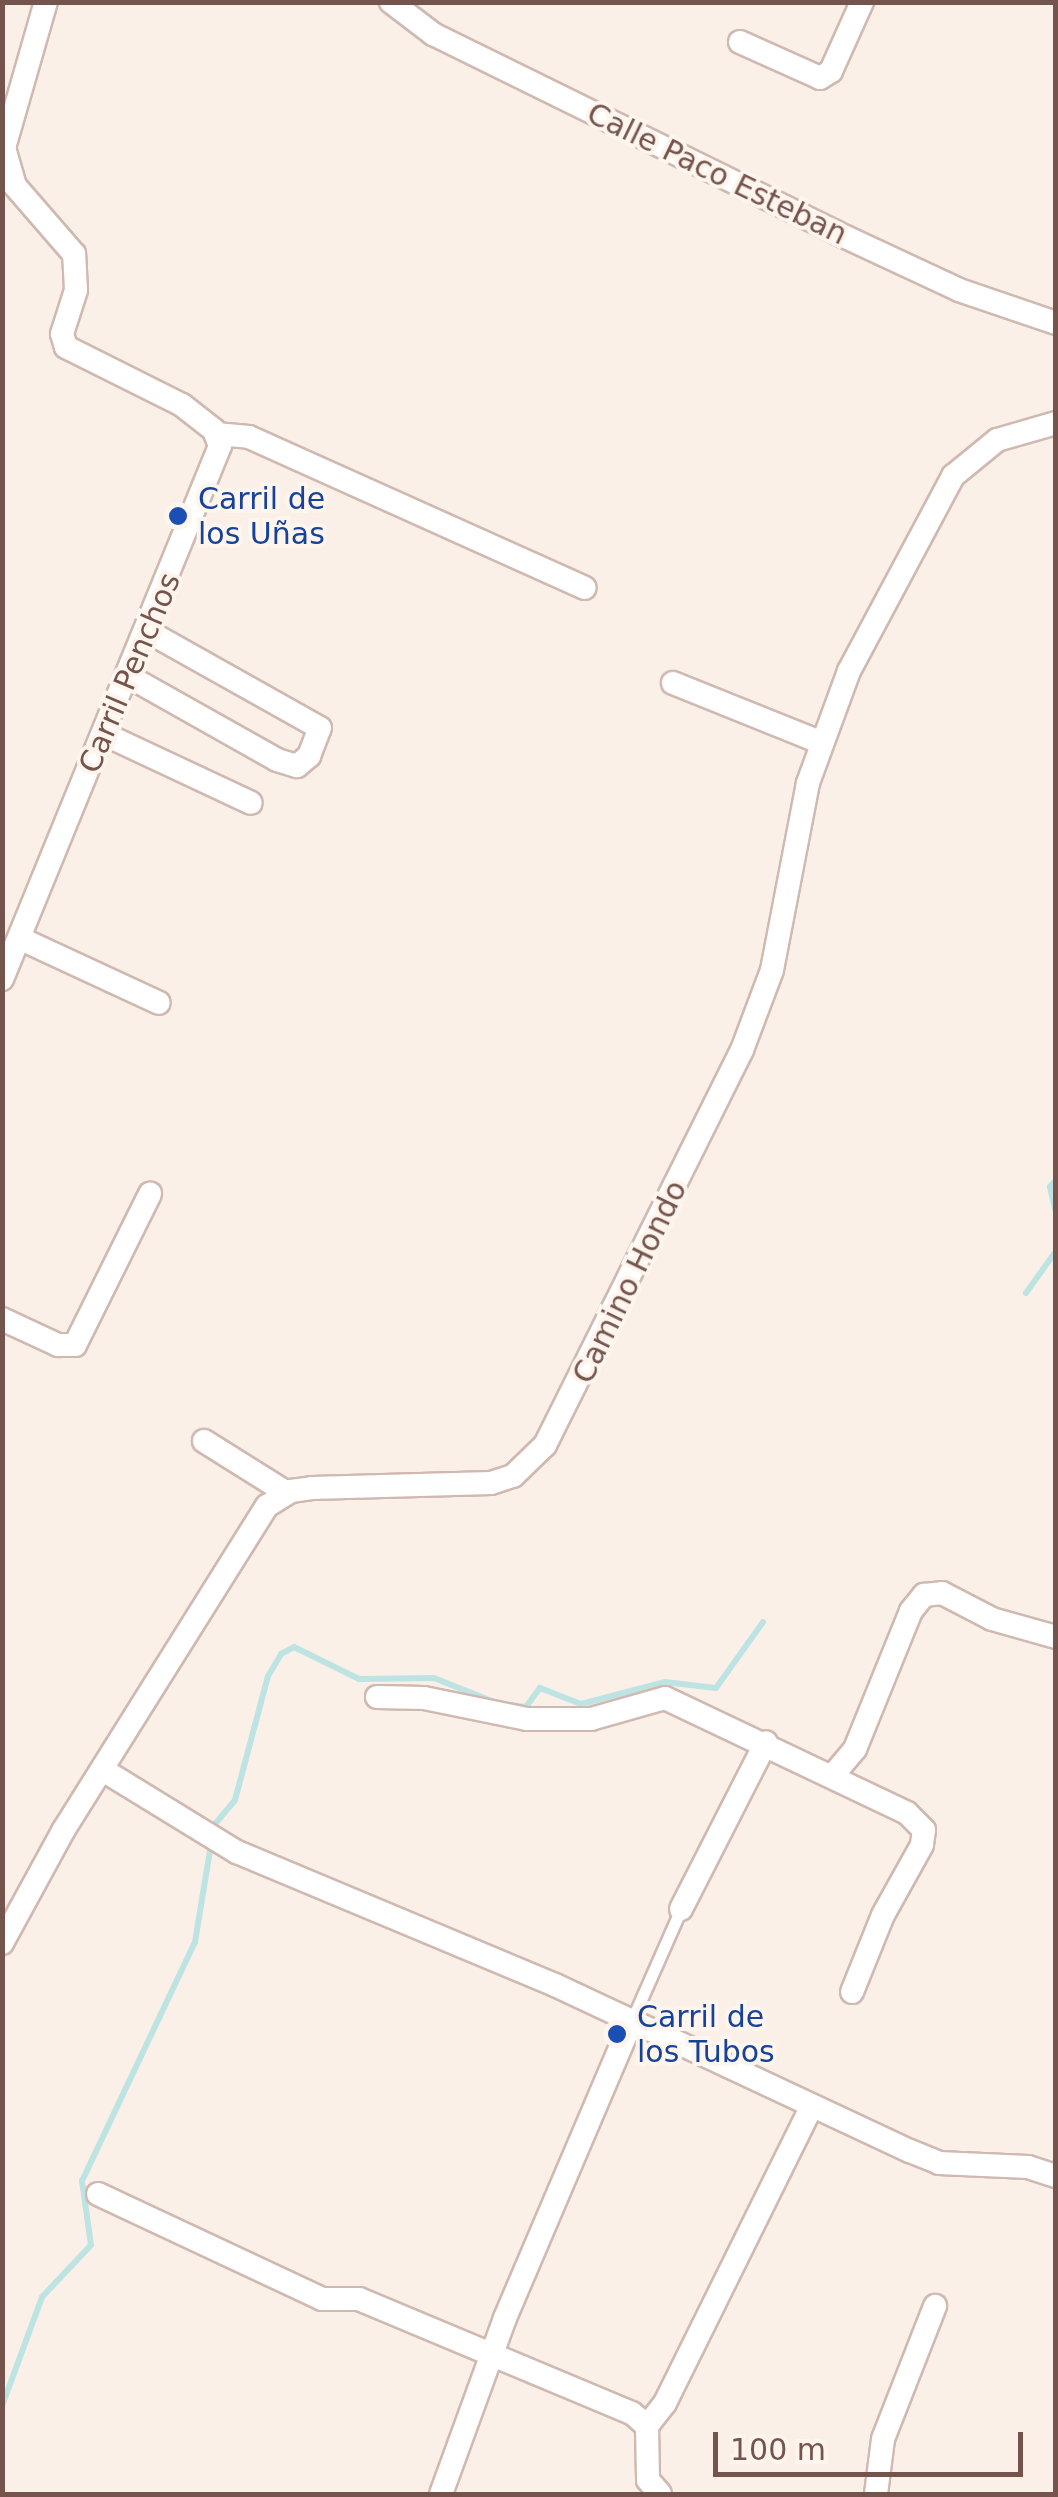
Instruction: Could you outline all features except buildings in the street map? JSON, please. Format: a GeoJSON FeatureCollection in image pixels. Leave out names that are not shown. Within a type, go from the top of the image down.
{"type":"FeatureCollection","features":[{"type":"Feature","properties":{"kind":"street"},"geometry":{"type":"LineString","coordinates":[[46,2],[7,128],[4,167],[74,254],[76,290],[62,334],[66,347],[182,405],[216,434],[249,437],[585,588]]}},
{"type":"Feature","properties":{"kind":"street","name":"Calle Paco Esteban"},"geometry":{"type":"LineString","coordinates":[[391,2],[433,34],[837,233],[959,290],[1056,323]]}},
{"type":"Feature","properties":{"kind":"street"},"geometry":{"type":"LineString","coordinates":[[740,42],[820,78],[831,71],[862,2]]}},
{"type":"Feature","properties":{"kind":"street","name":"Camino Hondo"},"geometry":{"type":"LineString","coordinates":[[286,1493],[490,1483],[513,1476],[546,1445],[755,1017],[774,959],[820,742],[952,476],[997,440],[1056,423]]}},
{"type":"Feature","properties":{"kind":"street","name":"Carril Penchos"},"geometry":{"type":"LineString","coordinates":[[2,979],[219,454],[216,434]]}},
{"type":"Feature","properties":{"kind":"street"},"geometry":{"type":"LineString","coordinates":[[128,676],[276,760],[297,766],[309,756],[320,728],[147,631]]}},
{"type":"Feature","properties":{"kind":"street"},"geometry":{"type":"LineString","coordinates":[[672,683],[820,742]]}},
{"type":"Feature","properties":{"kind":"street"},"geometry":{"type":"LineString","coordinates":[[104,734],[251,803]]}},
{"type":"Feature","properties":{"kind":"street"},"geometry":{"type":"LineString","coordinates":[[20,938],[159,1002]]}},
{"type":"Feature","properties":{"kind":"street"},"geometry":{"type":"LineString","coordinates":[[2,1319],[58,1345],[74,1345],[150,1194]]}},
{"type":"Feature","properties":{"kind":"street"},"geometry":{"type":"LineString","coordinates":[[2,1943],[257,1518],[286,1493],[204,1440]]}},
{"type":"Feature","properties":{"kind":"street"},"geometry":{"type":"LineString","coordinates":[[834,1774],[854,1749],[910,1611],[924,1595],[942,1593],[992,1619],[1056,1638]]}},
{"type":"Feature","properties":{"kind":"street"},"geometry":{"type":"LineString","coordinates":[[377,1696],[424,1698],[527,1720],[592,1719],[666,1698],[834,1774],[907,1813],[925,1837],[852,1992]]}},
{"type":"Feature","properties":{"kind":"street"},"geometry":{"type":"LineString","coordinates":[[681,1909],[766,1742]]}},
{"type":"Feature","properties":{"kind":"street"},"geometry":{"type":"LineString","coordinates":[[104,1770],[238,1852],[632,2020],[810,2108],[939,2163],[1028,2167],[1056,2176]]}},
{"type":"Feature","properties":{"kind":"street"},"geometry":{"type":"LineString","coordinates":[[441,2494],[496,2353],[505,2318],[632,2020]]}},
{"type":"Feature","properties":{"kind":"street"},"geometry":{"type":"LineString","coordinates":[[649,2490],[647,2426],[678,2378],[810,2108]]}},
{"type":"Feature","properties":{"kind":"street"},"geometry":{"type":"LineString","coordinates":[[98,2194],[322,2299],[359,2300],[496,2353],[611,2403],[647,2426]]}},
{"type":"Feature","properties":{"kind":"street"},"geometry":{"type":"LineString","coordinates":[[876,2494],[883,2438],[936,2306]]}},
{"type":"Feature","properties":{"kind":"lane"},"geometry":{"type":"LineString","coordinates":[[632,2020],[681,1909]]}},
{"type":"Feature","properties":{"kind":"waterway"},"geometry":{"type":"LineString","coordinates":[[1056,1180],[1050,1187],[1056,1213]]}},
{"type":"Feature","properties":{"kind":"waterway"},"geometry":{"type":"LineString","coordinates":[[1026,1293],[1056,1251]]}},
{"type":"Feature","properties":{"kind":"waterway"},"geometry":{"type":"LineString","coordinates":[[511,1705],[526,1707],[540,1688],[581,1704],[665,1682],[716,1688],[763,1622]]}},
{"type":"Feature","properties":{"kind":"waterway"},"geometry":{"type":"LineString","coordinates":[[215,1824],[235,1800],[268,1676],[281,1654],[294,1647],[359,1679],[434,1678],[494,1702]]}},
{"type":"Feature","properties":{"kind":"waterway"},"geometry":{"type":"LineString","coordinates":[[2,2406],[42,2297],[91,2245],[82,2181],[195,1942],[210,1850]]}},
{"type":"Feature","properties":{"kind":"place","name":"Carril de los Uñas"},"geometry":{"type":"Point","coordinates":[178,516]}},
{"type":"Feature","properties":{"kind":"place","name":"Carril de los Tubos"},"geometry":{"type":"Point","coordinates":[617,2034]}}]}
